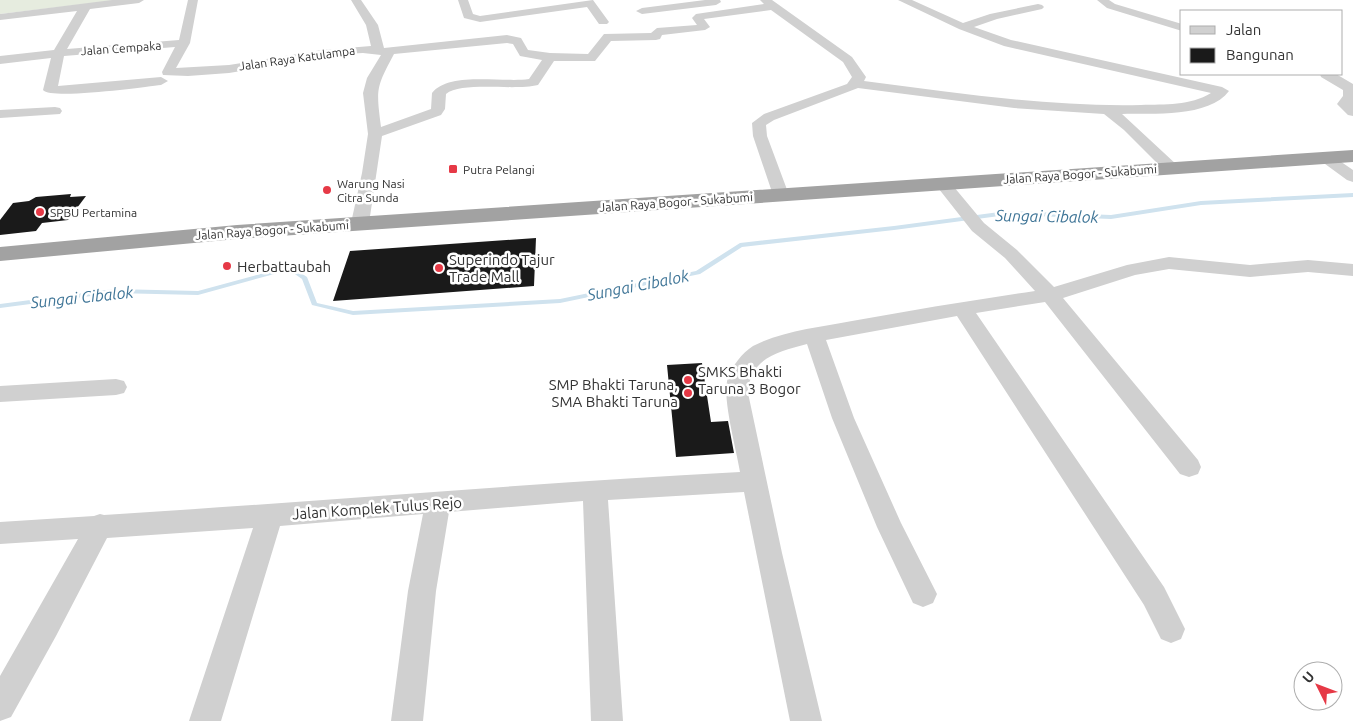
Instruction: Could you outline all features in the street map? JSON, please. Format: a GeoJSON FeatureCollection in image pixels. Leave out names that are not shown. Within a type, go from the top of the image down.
{"type":"FeatureCollection","features":[{"type":"Feature","properties":{"kind":"highway","name":"Jalan Raya Bogor - Sukabumi"},"geometry":{"type":"LineString","coordinates":[[0,254],[218,233],[1353,156]]}},
{"type":"Feature","properties":{"kind":"street"},"geometry":{"type":"LineString","coordinates":[[0,17],[139,0]]}},
{"type":"Feature","properties":{"kind":"street","name":"Jalan Raya Katulampa"},"geometry":{"type":"LineString","coordinates":[[193,0],[184,43],[168,72],[240,67],[333,52],[382,50]]}},
{"type":"Feature","properties":{"kind":"street"},"geometry":{"type":"LineString","coordinates":[[356,0],[372,25],[382,50],[387,56],[374,78],[370,93],[375,134],[370,173],[360,223]]}},
{"type":"Feature","properties":{"kind":"street"},"geometry":{"type":"LineString","coordinates":[[463,0],[468,16],[475,19],[589,1],[602,19],[537,10]]}},
{"type":"Feature","properties":{"kind":"street"},"geometry":{"type":"LineString","coordinates":[[642,11],[730,0]]}},
{"type":"Feature","properties":{"kind":"street"},"geometry":{"type":"LineString","coordinates":[[781,195],[760,136],[758,129],[760,123],[769,117],[856,84],[1014,104],[1108,110],[1179,108],[1206,102],[1222,91],[996,39],[963,27],[903,0]]}},
{"type":"Feature","properties":{"kind":"street"},"geometry":{"type":"LineString","coordinates":[[1102,0],[1119,9],[1180,27]]}},
{"type":"Feature","properties":{"kind":"street"},"geometry":{"type":"LineString","coordinates":[[382,50],[506,39],[518,41],[524,53],[591,58],[608,37],[656,36],[657,32],[701,28],[704,27],[698,18],[700,16],[770,3],[848,60],[858,75],[859,80],[856,84]]}},
{"type":"Feature","properties":{"kind":"street"},"geometry":{"type":"LineString","coordinates":[[86,6],[58,53],[49,88],[51,91],[161,81]]}},
{"type":"Feature","properties":{"kind":"street"},"geometry":{"type":"LineString","coordinates":[[963,27],[994,16],[1038,7]]}},
{"type":"Feature","properties":{"kind":"street","name":"Jalan Cempaka"},"geometry":{"type":"LineString","coordinates":[[0,60],[58,53],[184,43]]}},
{"type":"Feature","properties":{"kind":"street"},"geometry":{"type":"LineString","coordinates":[[375,134],[436,112],[438,110],[439,93],[444,88],[465,85],[533,82],[550,56]]}},
{"type":"Feature","properties":{"kind":"street"},"geometry":{"type":"LineString","coordinates":[[1328,75],[1350,85],[1351,92],[1344,104],[1353,112]]}},
{"type":"Feature","properties":{"kind":"street"},"geometry":{"type":"LineString","coordinates":[[1108,110],[1129,127],[1171,168]]}},
{"type":"Feature","properties":{"kind":"street"},"geometry":{"type":"LineString","coordinates":[[0,114],[55,111]]}},
{"type":"Feature","properties":{"kind":"street"},"geometry":{"type":"LineString","coordinates":[[1326,158],[1353,177]]}},
{"type":"Feature","properties":{"kind":"street"},"geometry":{"type":"LineString","coordinates":[[942,184],[978,227],[1011,254],[1050,295],[1189,467]]}},
{"type":"Feature","properties":{"kind":"street"},"geometry":{"type":"LineString","coordinates":[[806,721],[754,480],[738,393],[738,379],[742,370],[760,352],[814,335],[962,308],[1050,295],[1105,277],[1169,263],[1250,271],[1308,266],[1353,270]]}},
{"type":"Feature","properties":{"kind":"street"},"geometry":{"type":"LineString","coordinates":[[962,308],[1154,596],[1170,629]]}},
{"type":"Feature","properties":{"kind":"street"},"geometry":{"type":"LineString","coordinates":[[814,335],[843,418],[890,527],[923,594]]}},
{"type":"Feature","properties":{"kind":"street"},"geometry":{"type":"LineString","coordinates":[[0,394],[116,387]]}},
{"type":"Feature","properties":{"kind":"street","name":"Jalan Komplek Tulus Rejo"},"geometry":{"type":"LineString","coordinates":[[0,532],[270,516],[596,490],[754,480]]}},
{"type":"Feature","properties":{"kind":"street"},"geometry":{"type":"LineString","coordinates":[[596,490],[607,721]]}},
{"type":"Feature","properties":{"kind":"street"},"geometry":{"type":"LineString","coordinates":[[407,721],[421,600],[438,504]]}},
{"type":"Feature","properties":{"kind":"street"},"geometry":{"type":"LineString","coordinates":[[205,721],[270,516]]}},
{"type":"Feature","properties":{"kind":"street"},"geometry":{"type":"LineString","coordinates":[[0,706],[46,626],[100,525]]}},
{"type":"Feature","properties":{"kind":"shaded area"},"geometry":{"type":"Polygon","coordinates":[[[0,0],[119,0],[0,14],[0,0]]]}},
{"type":"Feature","properties":{"kind":"building","name":"SPBU Pertamina"},"geometry":{"type":"Polygon","coordinates":[[[71,194],[70,197],[86,196],[68,220],[42,223],[36,231],[0,235],[0,220],[13,203],[29,201],[36,197],[71,194]]]}},
{"type":"Feature","properties":{"kind":"building","name":"Superindo Tajur Trade Mall"},"geometry":{"type":"Polygon","coordinates":[[[536,238],[534,286],[333,301],[350,251],[536,238]]]}},
{"type":"Feature","properties":{"kind":"building","name":"SMP Bhakti Taruna, SMA Bhakti Taruna"},"geometry":{"type":"Polygon","coordinates":[[[702,363],[711,422],[728,421],[734,453],[676,457],[667,365],[702,363]]]}},
{"type":"Feature","properties":{"kind":"waterway","name":"Sungai Cibalok"},"geometry":{"type":"LineString","coordinates":[[0,306],[114,291],[198,293],[290,268],[305,278],[314,304],[353,313],[560,301],[698,273],[740,245],[1007,213],[1111,217],[1201,203],[1353,195]]}},
{"type":"Feature","properties":{"kind":"place","name":"Putra Pelangi"},"geometry":{"type":"Point","coordinates":[453,169]}},
{"type":"Feature","properties":{"kind":"place","name":"Warung Nasi Citra Sunda"},"geometry":{"type":"Point","coordinates":[327,190]}},
{"type":"Feature","properties":{"kind":"place","name":"SPBU Pertamina"},"geometry":{"type":"Point","coordinates":[40,212]}},
{"type":"Feature","properties":{"kind":"place","name":"Herbattaubah"},"geometry":{"type":"Point","coordinates":[227,266]}},
{"type":"Feature","properties":{"kind":"place","name":"Superindo Tajur Trade Mall"},"geometry":{"type":"Point","coordinates":[439,268]}},
{"type":"Feature","properties":{"kind":"place","name":"SMKS Bhakti Taruna 3 Bogor"},"geometry":{"type":"Point","coordinates":[688,380]}},
{"type":"Feature","properties":{"kind":"place","name":"SMP Bhakti Taruna, SMA Bhakti Taruna"},"geometry":{"type":"Point","coordinates":[688,393]}}]}
